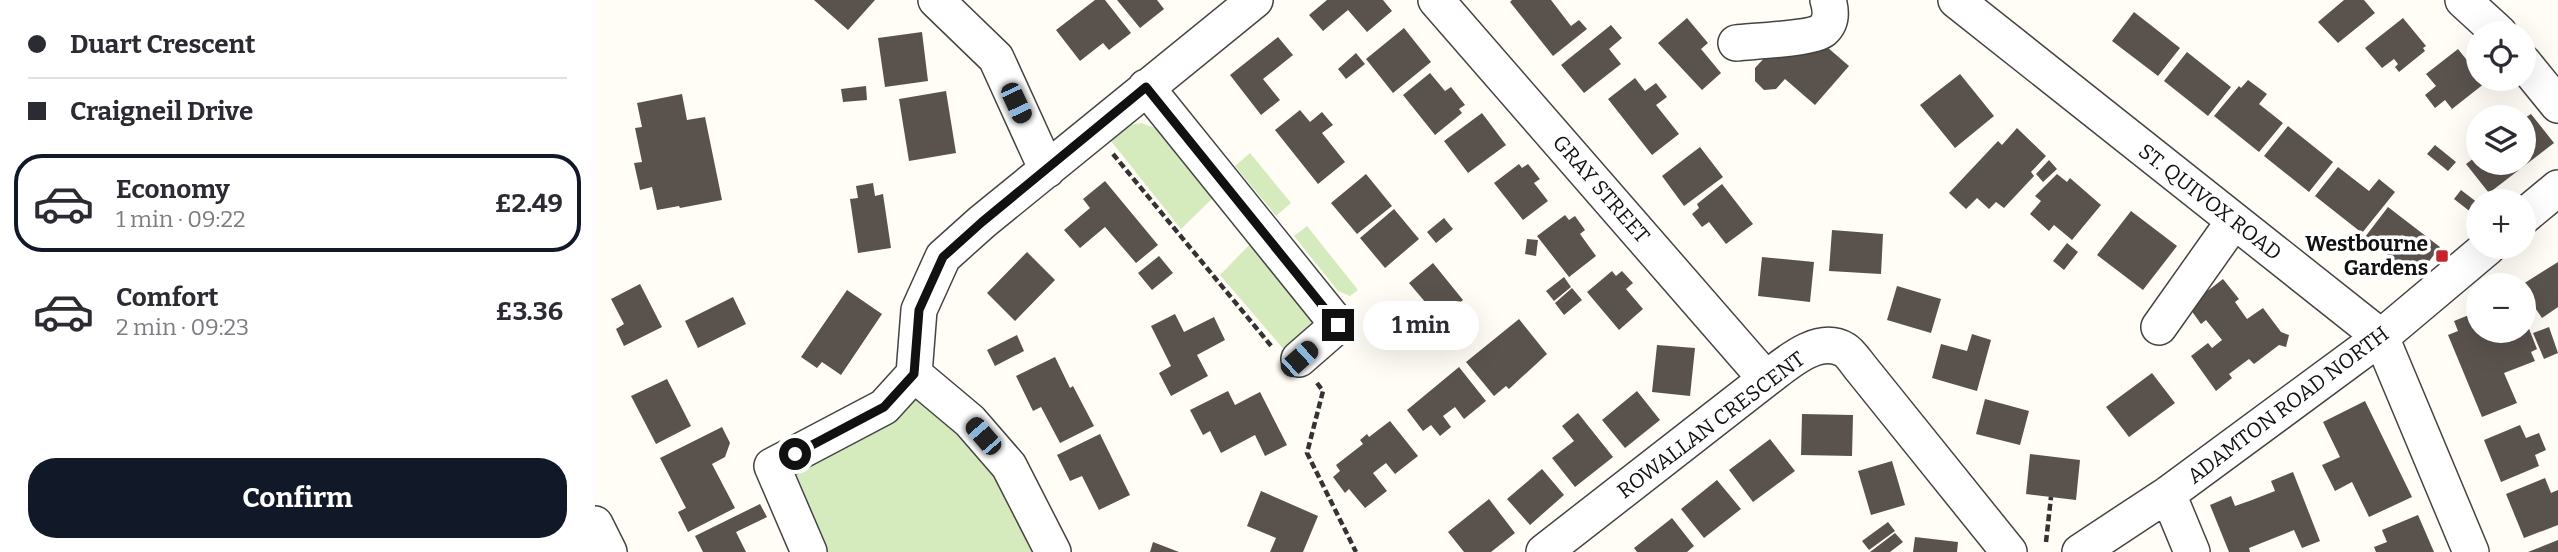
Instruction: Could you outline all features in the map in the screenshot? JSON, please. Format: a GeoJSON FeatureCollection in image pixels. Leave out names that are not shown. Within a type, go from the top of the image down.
{"type":"FeatureCollection","features":[{"type":"Feature","properties":{"kind":"street"},"geometry":{"type":"LineString","coordinates":[[936,0],[996,58],[1047,170]]}},
{"type":"Feature","properties":{"kind":"street"},"geometry":{"type":"LineString","coordinates":[[809,552],[772,466],[884,407],[914,374],[919,310],[943,257],[982,222],[1255,0]]}},
{"type":"Feature","properties":{"kind":"street","name":"GRAY STREET"},"geometry":{"type":"LineString","coordinates":[[1436,0],[1766,379]]}},
{"type":"Feature","properties":{"kind":"street"},"geometry":{"type":"LineString","coordinates":[[1736,43],[1810,36],[1823,31],[1830,20],[1828,0]]}},
{"type":"Feature","properties":{"kind":"street","name":"ST. QUIVOX ROAD"},"geometry":{"type":"LineString","coordinates":[[1956,0],[2381,337],[2471,552]]}},
{"type":"Feature","properties":{"kind":"street"},"geometry":{"type":"LineString","coordinates":[[2463,0],[2486,21]]}},
{"type":"Feature","properties":{"kind":"street"},"geometry":{"type":"LineString","coordinates":[[2536,78],[2558,105]]}},
{"type":"Feature","properties":{"kind":"street"},"geometry":{"type":"LineString","coordinates":[[1146,87],[1338,325],[1299,359]]}},
{"type":"Feature","properties":{"kind":"street"},"geometry":{"type":"LineString","coordinates":[[2536,206],[2558,188]]}},
{"type":"Feature","properties":{"kind":"street"},"geometry":{"type":"LineString","coordinates":[[2159,327],[2234,221]]}},
{"type":"Feature","properties":{"kind":"street","name":"ADAMTON ROAD NORTH"},"geometry":{"type":"LineString","coordinates":[[2080,552],[2168,494],[2381,337],[2474,259]]}},
{"type":"Feature","properties":{"kind":"street","name":"ROWALLAN CRESCENT"},"geometry":{"type":"LineString","coordinates":[[1543,552],[1766,379],[1796,357],[1823,345],[1845,350],[2009,552]]}},
{"type":"Feature","properties":{"kind":"street"},"geometry":{"type":"LineString","coordinates":[[914,374],[970,421],[1009,466],[1053,552]]}},
{"type":"Feature","properties":{"kind":"street"},"geometry":{"type":"LineString","coordinates":[[2168,494],[2192,552]]}},
{"type":"Feature","properties":{"kind":"street"},"geometry":{"type":"LineString","coordinates":[[595,524],[609,552]]}},
{"type":"Feature","properties":{"kind":"path"},"geometry":{"type":"LineString","coordinates":[[1094,131],[1278,355],[1299,359],[1323,391],[1307,453],[1356,552]]}},
{"type":"Feature","properties":{"kind":"path"},"geometry":{"type":"LineString","coordinates":[[2046,542],[2051,497]]}},
{"type":"Feature","properties":{"kind":"green space"},"geometry":{"type":"Polygon","coordinates":[[[1141,123],[1165,131],[1216,195],[1181,229],[1107,136],[1126,126],[1141,123]]]}},
{"type":"Feature","properties":{"kind":"green space"},"geometry":{"type":"Polygon","coordinates":[[[1250,153],[1291,203],[1276,216],[1235,166],[1250,153]]]}},
{"type":"Feature","properties":{"kind":"green space"},"geometry":{"type":"Polygon","coordinates":[[[1307,226],[1358,290],[1350,296],[1338,291],[1294,236],[1307,226]]]}},
{"type":"Feature","properties":{"kind":"green space"},"geometry":{"type":"Polygon","coordinates":[[[1254,240],[1315,320],[1313,328],[1286,352],[1220,275],[1254,240]]]}},
{"type":"Feature","properties":{"kind":"green space"},"geometry":{"type":"Polygon","coordinates":[[[918,389],[1001,468],[1035,552],[821,552],[793,490],[795,475],[805,463],[918,389]]]}},
{"type":"Feature","properties":{"kind":"building"},"geometry":{"type":"Polygon","coordinates":[[[814,0],[875,0],[848,30],[814,0]]]}},
{"type":"Feature","properties":{"kind":"building"},"geometry":{"type":"Polygon","coordinates":[[[1095,0],[1105,0],[1131,33],[1109,50],[1103,43],[1080,61],[1056,30],[1095,0]]]}},
{"type":"Feature","properties":{"kind":"building"},"geometry":{"type":"Polygon","coordinates":[[[1117,0],[1157,0],[1164,9],[1140,28],[1117,0]]]}},
{"type":"Feature","properties":{"kind":"building"},"geometry":{"type":"Polygon","coordinates":[[[1327,0],[1383,0],[1392,11],[1367,32],[1348,10],[1323,31],[1309,15],[1327,0]]]}},
{"type":"Feature","properties":{"kind":"building"},"geometry":{"type":"Polygon","coordinates":[[[1551,0],[1571,26],[1579,20],[1587,29],[1553,56],[1510,2],[1551,0]]]}},
{"type":"Feature","properties":{"kind":"building"},"geometry":{"type":"Polygon","coordinates":[[[2344,0],[2364,0],[2375,13],[2338,43],[2318,22],[2344,0]]]}},
{"type":"Feature","properties":{"kind":"building"},"geometry":{"type":"Polygon","coordinates":[[[2134,12],[2180,48],[2158,76],[2112,41],[2134,12]]]}},
{"type":"Feature","properties":{"kind":"building"},"geometry":{"type":"Polygon","coordinates":[[[1687,18],[1708,43],[1701,49],[1721,73],[1702,90],[1658,43],[1687,18]]]}},
{"type":"Feature","properties":{"kind":"building"},"geometry":{"type":"Polygon","coordinates":[[[2403,18],[2426,46],[2423,48],[2425,51],[2399,72],[2394,59],[2382,68],[2365,48],[2403,18]]]}},
{"type":"Feature","properties":{"kind":"building"},"geometry":{"type":"Polygon","coordinates":[[[1611,25],[1622,38],[1609,49],[1621,64],[1584,93],[1561,65],[1611,25]]]}},
{"type":"Feature","properties":{"kind":"building"},"geometry":{"type":"Polygon","coordinates":[[[1404,28],[1431,62],[1393,93],[1366,59],[1404,28]]]}},
{"type":"Feature","properties":{"kind":"building"},"geometry":{"type":"Polygon","coordinates":[[[922,32],[928,81],[885,87],[878,38],[922,32]]]}},
{"type":"Feature","properties":{"kind":"building"},"geometry":{"type":"Polygon","coordinates":[[[1278,37],[1293,55],[1263,79],[1280,100],[1261,115],[1230,75],[1278,37]]]}},
{"type":"Feature","properties":{"kind":"building"},"geometry":{"type":"Polygon","coordinates":[[[1809,37],[1824,50],[1827,47],[1849,66],[1815,105],[1785,79],[1776,89],[1764,90],[1755,81],[1755,68],[1766,56],[1809,37]]]}},
{"type":"Feature","properties":{"kind":"building"},"geometry":{"type":"Polygon","coordinates":[[[2458,49],[2466,59],[2466,91],[2475,91],[2452,109],[2445,100],[2435,108],[2425,95],[2436,86],[2426,74],[2458,49]]]}},
{"type":"Feature","properties":{"kind":"building"},"geometry":{"type":"Polygon","coordinates":[[[2187,52],[2231,87],[2208,116],[2164,81],[2187,52]]]}},
{"type":"Feature","properties":{"kind":"building"},"geometry":{"type":"Polygon","coordinates":[[[1356,53],[1365,64],[1346,79],[1338,69],[1356,53]]]}},
{"type":"Feature","properties":{"kind":"building"},"geometry":{"type":"Polygon","coordinates":[[[1430,73],[1445,91],[1451,87],[1465,105],[1459,109],[1462,113],[1435,135],[1403,95],[1430,73]]]}},
{"type":"Feature","properties":{"kind":"building"},"geometry":{"type":"Polygon","coordinates":[[[1960,74],[1994,116],[1955,148],[1920,105],[1960,74]]]}},
{"type":"Feature","properties":{"kind":"building"},"geometry":{"type":"Polygon","coordinates":[[[1635,78],[1645,91],[1656,83],[1667,97],[1656,105],[1679,134],[1652,155],[1608,99],[1635,78]]]}},
{"type":"Feature","properties":{"kind":"building"},"geometry":{"type":"Polygon","coordinates":[[[2248,80],[2267,94],[2259,104],[2283,123],[2259,152],[2214,116],[2239,86],[2241,88],[2248,80]]]}},
{"type":"Feature","properties":{"kind":"building"},"geometry":{"type":"Polygon","coordinates":[[[866,86],[867,100],[843,102],[841,89],[866,86]]]}},
{"type":"Feature","properties":{"kind":"building"},"geometry":{"type":"Polygon","coordinates":[[[946,91],[956,153],[909,161],[899,99],[946,91]]]}},
{"type":"Feature","properties":{"kind":"building"},"geometry":{"type":"Polygon","coordinates":[[[682,94],[687,120],[705,117],[722,200],[657,210],[652,187],[640,190],[634,163],[642,162],[635,128],[642,127],[637,103],[682,94]]]}},
{"type":"Feature","properties":{"kind":"building"},"geometry":{"type":"Polygon","coordinates":[[[1300,110],[1310,122],[1322,112],[1333,125],[1322,133],[1345,162],[1318,184],[1275,130],[1300,110]]]}},
{"type":"Feature","properties":{"kind":"building"},"geometry":{"type":"Polygon","coordinates":[[[1482,113],[1506,145],[1468,173],[1444,141],[1482,113]]]}},
{"type":"Feature","properties":{"kind":"building"},"geometry":{"type":"Polygon","coordinates":[[[2536,120],[2554,143],[2536,157],[2536,120]]]}},
{"type":"Feature","properties":{"kind":"building"},"geometry":{"type":"Polygon","coordinates":[[[2288,126],[2333,162],[2309,192],[2264,156],[2288,126]]]}},
{"type":"Feature","properties":{"kind":"building"},"geometry":{"type":"Polygon","coordinates":[[[2017,128],[2046,156],[2031,172],[2034,176],[2004,208],[1996,202],[1989,209],[1977,198],[1966,209],[1949,193],[1998,141],[2002,145],[2017,128]]]}},
{"type":"Feature","properties":{"kind":"building"},"geometry":{"type":"Polygon","coordinates":[[[2435,145],[2456,162],[2448,171],[2427,154],[2435,145]]]}},
{"type":"Feature","properties":{"kind":"building"},"geometry":{"type":"Polygon","coordinates":[[[1700,147],[1723,177],[1684,206],[1662,176],[1700,147]]]}},
{"type":"Feature","properties":{"kind":"building"},"geometry":{"type":"Polygon","coordinates":[[[2049,160],[2057,169],[2043,182],[2036,174],[2049,160]]]}},
{"type":"Feature","properties":{"kind":"building"},"geometry":{"type":"Polygon","coordinates":[[[1519,164],[1522,168],[1528,164],[1540,179],[1534,183],[1548,201],[1523,220],[1494,183],[1519,164]]]}},
{"type":"Feature","properties":{"kind":"building"},"geometry":{"type":"Polygon","coordinates":[[[2338,167],[2369,191],[2379,179],[2395,192],[2362,233],[2315,196],[2338,167]]]}},
{"type":"Feature","properties":{"kind":"building"},"geometry":{"type":"Polygon","coordinates":[[[1366,174],[1392,206],[1357,234],[1331,203],[1366,174]]]}},
{"type":"Feature","properties":{"kind":"building"},"geometry":{"type":"Polygon","coordinates":[[[2057,174],[2067,182],[2070,178],[2101,205],[2072,240],[2054,225],[2049,231],[2030,214],[2041,201],[2035,196],[2057,174]]]}},
{"type":"Feature","properties":{"kind":"building"},"geometry":{"type":"Polygon","coordinates":[[[2475,175],[2512,175],[2494,189],[2486,189],[2475,175]]]}},
{"type":"Feature","properties":{"kind":"building"},"geometry":{"type":"Polygon","coordinates":[[[1105,181],[1158,245],[1136,263],[1105,227],[1080,248],[1064,230],[1090,208],[1083,199],[1105,181]]]}},
{"type":"Feature","properties":{"kind":"building"},"geometry":{"type":"Polygon","coordinates":[[[873,183],[875,196],[883,194],[891,248],[858,253],[850,199],[858,198],[856,186],[873,183]]]}},
{"type":"Feature","properties":{"kind":"building"},"geometry":{"type":"Polygon","coordinates":[[[1722,184],[1753,224],[1726,244],[1709,222],[1702,227],[1692,214],[1699,208],[1697,204],[1722,184]]]}},
{"type":"Feature","properties":{"kind":"building"},"geometry":{"type":"Polygon","coordinates":[[[2461,190],[2466,194],[2466,208],[2454,199],[2461,190]]]}},
{"type":"Feature","properties":{"kind":"building"},"geometry":{"type":"Polygon","coordinates":[[[2388,207],[2440,247],[2417,277],[2365,237],[2388,207]]]}},
{"type":"Feature","properties":{"kind":"building"},"geometry":{"type":"Polygon","coordinates":[[[1394,209],[1419,239],[1385,268],[1360,238],[1394,209]]]}},
{"type":"Feature","properties":{"kind":"building"},"geometry":{"type":"Polygon","coordinates":[[[2131,211],[2177,246],[2143,290],[2097,255],[2131,211]]]}},
{"type":"Feature","properties":{"kind":"building"},"geometry":{"type":"Polygon","coordinates":[[[1565,215],[1569,220],[1575,216],[1585,230],[1580,234],[1596,256],[1569,277],[1537,236],[1565,215]]]}},
{"type":"Feature","properties":{"kind":"building"},"geometry":{"type":"Polygon","coordinates":[[[1444,218],[1453,229],[1436,243],[1427,232],[1444,218]]]}},
{"type":"Feature","properties":{"kind":"building"},"geometry":{"type":"Polygon","coordinates":[[[1832,230],[1883,234],[1881,274],[1829,271],[1832,230]]]}},
{"type":"Feature","properties":{"kind":"building"},"geometry":{"type":"Polygon","coordinates":[[[1527,239],[1538,240],[1536,256],[1525,254],[1527,239]]]}},
{"type":"Feature","properties":{"kind":"building"},"geometry":{"type":"Polygon","coordinates":[[[2067,243],[2078,252],[2064,270],[2053,261],[2067,243]]]}},
{"type":"Feature","properties":{"kind":"building"},"geometry":{"type":"Polygon","coordinates":[[[1027,252],[1055,280],[1015,321],[987,293],[1027,252]]]}},
{"type":"Feature","properties":{"kind":"building"},"geometry":{"type":"Polygon","coordinates":[[[1159,256],[1173,273],[1152,290],[1138,273],[1159,256]]]}},
{"type":"Feature","properties":{"kind":"building"},"geometry":{"type":"Polygon","coordinates":[[[1762,257],[1814,262],[1810,302],[1758,296],[1762,257]]]}},
{"type":"Feature","properties":{"kind":"building"},"geometry":{"type":"Polygon","coordinates":[[[2558,262],[2558,307],[2542,318],[2536,309],[2536,276],[2558,262]]]}},
{"type":"Feature","properties":{"kind":"building"},"geometry":{"type":"Polygon","coordinates":[[[1433,263],[1463,300],[1436,322],[1432,319],[1429,322],[1418,309],[1426,303],[1409,283],[1433,263]]]}},
{"type":"Feature","properties":{"kind":"building"},"geometry":{"type":"Polygon","coordinates":[[[1612,271],[1616,276],[1622,271],[1633,283],[1626,289],[1643,309],[1619,330],[1587,292],[1612,271]]]}},
{"type":"Feature","properties":{"kind":"building"},"geometry":{"type":"Polygon","coordinates":[[[1564,277],[1571,287],[1554,301],[1546,291],[1564,277]]]}},
{"type":"Feature","properties":{"kind":"building"},"geometry":{"type":"Polygon","coordinates":[[[2223,279],[2239,299],[2235,302],[2247,319],[2263,308],[2281,332],[2289,335],[2286,347],[2279,345],[2254,364],[2249,359],[2229,374],[2232,378],[2216,391],[2191,356],[2208,343],[2212,348],[2222,340],[2206,320],[2201,324],[2188,306],[2223,279]]]}},
{"type":"Feature","properties":{"kind":"building"},"geometry":{"type":"Polygon","coordinates":[[[640,284],[662,327],[624,346],[616,329],[624,324],[611,299],[640,284]]]}},
{"type":"Feature","properties":{"kind":"building"},"geometry":{"type":"Polygon","coordinates":[[[1897,286],[1941,299],[1931,333],[1887,320],[1897,286]]]}},
{"type":"Feature","properties":{"kind":"building"},"geometry":{"type":"Polygon","coordinates":[[[1572,288],[1582,300],[1564,315],[1555,303],[1572,288]]]}},
{"type":"Feature","properties":{"kind":"building"},"geometry":{"type":"Polygon","coordinates":[[[847,290],[882,314],[841,375],[822,362],[817,368],[801,357],[847,290]]]}},
{"type":"Feature","properties":{"kind":"building"},"geometry":{"type":"Polygon","coordinates":[[[733,297],[746,324],[698,348],[685,321],[733,297]]]}},
{"type":"Feature","properties":{"kind":"building"},"geometry":{"type":"Polygon","coordinates":[[[1175,314],[1184,332],[1214,317],[1225,340],[1197,355],[1208,376],[1171,396],[1159,373],[1171,366],[1151,326],[1175,314]]]}},
{"type":"Feature","properties":{"kind":"building"},"geometry":{"type":"Polygon","coordinates":[[[2466,316],[2466,343],[2535,343],[2537,349],[2531,352],[2535,361],[2504,373],[2517,403],[2482,417],[2448,335],[2458,331],[2454,321],[2466,316]]]}},
{"type":"Feature","properties":{"kind":"building"},"geometry":{"type":"Polygon","coordinates":[[[1519,319],[1547,354],[1509,389],[1506,386],[1494,396],[1466,362],[1519,319]]]}},
{"type":"Feature","properties":{"kind":"building"},"geometry":{"type":"Polygon","coordinates":[[[2549,327],[2558,353],[2544,359],[2536,340],[2536,332],[2549,327]]]}},
{"type":"Feature","properties":{"kind":"building"},"geometry":{"type":"Polygon","coordinates":[[[1972,334],[1991,340],[1977,391],[1932,378],[1941,344],[1967,351],[1972,334]]]}},
{"type":"Feature","properties":{"kind":"building"},"geometry":{"type":"Polygon","coordinates":[[[1017,335],[1024,351],[995,366],[987,350],[1017,335]]]}},
{"type":"Feature","properties":{"kind":"building"},"geometry":{"type":"Polygon","coordinates":[[[1657,345],[1695,348],[1690,396],[1652,392],[1657,345]]]}},
{"type":"Feature","properties":{"kind":"building"},"geometry":{"type":"Polygon","coordinates":[[[1055,357],[1070,388],[1073,386],[1094,426],[1060,443],[1041,407],[1033,411],[1016,376],[1055,357]]]}},
{"type":"Feature","properties":{"kind":"building"},"geometry":{"type":"Polygon","coordinates":[[[1459,367],[1486,401],[1464,419],[1455,407],[1443,416],[1451,427],[1440,436],[1431,425],[1423,431],[1407,410],[1459,367]]]}},
{"type":"Feature","properties":{"kind":"building"},"geometry":{"type":"Polygon","coordinates":[[[2152,373],[2175,403],[2129,437],[2106,407],[2152,373]]]}},
{"type":"Feature","properties":{"kind":"building"},"geometry":{"type":"Polygon","coordinates":[[[667,379],[691,426],[656,444],[631,396],[667,379]]]}},
{"type":"Feature","properties":{"kind":"building"},"geometry":{"type":"Polygon","coordinates":[[[1228,391],[1235,405],[1260,392],[1287,445],[1265,456],[1255,435],[1221,453],[1210,431],[1203,435],[1190,410],[1228,391]]]}},
{"type":"Feature","properties":{"kind":"building"},"geometry":{"type":"Polygon","coordinates":[[[1637,391],[1660,420],[1625,448],[1602,420],[1637,391]]]}},
{"type":"Feature","properties":{"kind":"building"},"geometry":{"type":"Polygon","coordinates":[[[1985,399],[2029,411],[2020,445],[1976,434],[1985,399]]]}},
{"type":"Feature","properties":{"kind":"building"},"geometry":{"type":"Polygon","coordinates":[[[2365,401],[2412,497],[2369,517],[2352,482],[2335,491],[2322,465],[2340,457],[2323,422],[2365,401]]]}},
{"type":"Feature","properties":{"kind":"building"},"geometry":{"type":"Polygon","coordinates":[[[1578,413],[1613,457],[1575,487],[1552,458],[1574,441],[1562,426],[1578,413]]]}},
{"type":"Feature","properties":{"kind":"building"},"geometry":{"type":"Polygon","coordinates":[[[1802,414],[1853,415],[1852,456],[1801,455],[1802,414]]]}},
{"type":"Feature","properties":{"kind":"building"},"geometry":{"type":"Polygon","coordinates":[[[1390,421],[1418,456],[1395,474],[1386,463],[1373,473],[1387,491],[1365,508],[1349,489],[1345,493],[1333,477],[1340,471],[1336,465],[1363,444],[1360,440],[1367,434],[1369,437],[1390,421]]]}},
{"type":"Feature","properties":{"kind":"building"},"geometry":{"type":"Polygon","coordinates":[[[2520,425],[2526,438],[2539,433],[2546,450],[2535,455],[2539,466],[2501,482],[2484,440],[2520,425]]]}},
{"type":"Feature","properties":{"kind":"building"},"geometry":{"type":"Polygon","coordinates":[[[722,427],[730,443],[725,457],[712,464],[735,508],[688,532],[678,512],[686,508],[660,458],[722,427]]]}},
{"type":"Feature","properties":{"kind":"building"},"geometry":{"type":"Polygon","coordinates":[[[1100,434],[1130,495],[1099,510],[1082,476],[1070,481],[1057,455],[1100,434]]]}},
{"type":"Feature","properties":{"kind":"building"},"geometry":{"type":"Polygon","coordinates":[[[1770,439],[1795,471],[1753,502],[1729,470],[1770,439]]]}},
{"type":"Feature","properties":{"kind":"building"},"geometry":{"type":"Polygon","coordinates":[[[2030,454],[2080,460],[2076,500],[2026,494],[2030,454]]]}},
{"type":"Feature","properties":{"kind":"building"},"geometry":{"type":"Polygon","coordinates":[[[1892,461],[1905,505],[1871,515],[1858,471],[1892,461]]]}},
{"type":"Feature","properties":{"kind":"building"},"geometry":{"type":"Polygon","coordinates":[[[1542,469],[1564,495],[1530,525],[1507,499],[1542,469]]]}},
{"type":"Feature","properties":{"kind":"building"},"geometry":{"type":"Polygon","coordinates":[[[2293,472],[2320,541],[2302,548],[2294,530],[2249,548],[2250,552],[2229,552],[2210,505],[2231,496],[2235,506],[2275,491],[2271,481],[2293,472]]]}},
{"type":"Feature","properties":{"kind":"building"},"geometry":{"type":"Polygon","coordinates":[[[2545,478],[2551,493],[2558,490],[2558,525],[2524,538],[2506,494],[2545,478]]]}},
{"type":"Feature","properties":{"kind":"building"},"geometry":{"type":"Polygon","coordinates":[[[1717,480],[1741,509],[1704,538],[1681,509],[1717,480]]]}},
{"type":"Feature","properties":{"kind":"building"},"geometry":{"type":"Polygon","coordinates":[[[1261,491],[1318,516],[1303,552],[1270,552],[1276,538],[1247,526],[1261,491]]]}},
{"type":"Feature","properties":{"kind":"building"},"geometry":{"type":"Polygon","coordinates":[[[1489,499],[1515,533],[1491,552],[1464,552],[1448,532],[1489,499]]]}},
{"type":"Feature","properties":{"kind":"building"},"geometry":{"type":"Polygon","coordinates":[[[760,504],[767,517],[736,532],[746,552],[703,552],[695,536],[760,504]]]}},
{"type":"Feature","properties":{"kind":"building"},"geometry":{"type":"Polygon","coordinates":[[[2418,515],[2434,552],[2376,552],[2374,547],[2387,542],[2382,530],[2418,515]]]}},
{"type":"Feature","properties":{"kind":"building"},"geometry":{"type":"Polygon","coordinates":[[[1672,518],[1694,546],[1687,552],[1637,552],[1634,548],[1672,518]]]}},
{"type":"Feature","properties":{"kind":"building"},"geometry":{"type":"Polygon","coordinates":[[[1888,522],[1895,531],[1869,550],[1862,541],[1888,522]]]}},
{"type":"Feature","properties":{"kind":"building"},"geometry":{"type":"Polygon","coordinates":[[[1895,533],[1903,542],[1890,552],[1870,552],[1895,533]]]}},
{"type":"Feature","properties":{"kind":"building"},"geometry":{"type":"Polygon","coordinates":[[[1915,537],[1958,542],[1957,552],[1913,552],[1915,537]]]}},
{"type":"Feature","properties":{"kind":"building"},"geometry":{"type":"Polygon","coordinates":[[[2558,540],[2558,552],[2528,552],[2558,540]]]}},
{"type":"Feature","properties":{"kind":"building"},"geometry":{"type":"Polygon","coordinates":[[[1153,542],[1179,552],[1150,552],[1153,542]]]}},
{"type":"Feature","properties":{"kind":"place","name":"Westbourne Gardens"},"geometry":{"type":"Point","coordinates":[2442,256]}},
{"type":"Feature","properties":{"kind":"route"},"geometry":{"type":"LineString","coordinates":[[795,454],[884,407],[914,374],[919,310],[943,257],[1146,87],[1338,325]]}}]}
